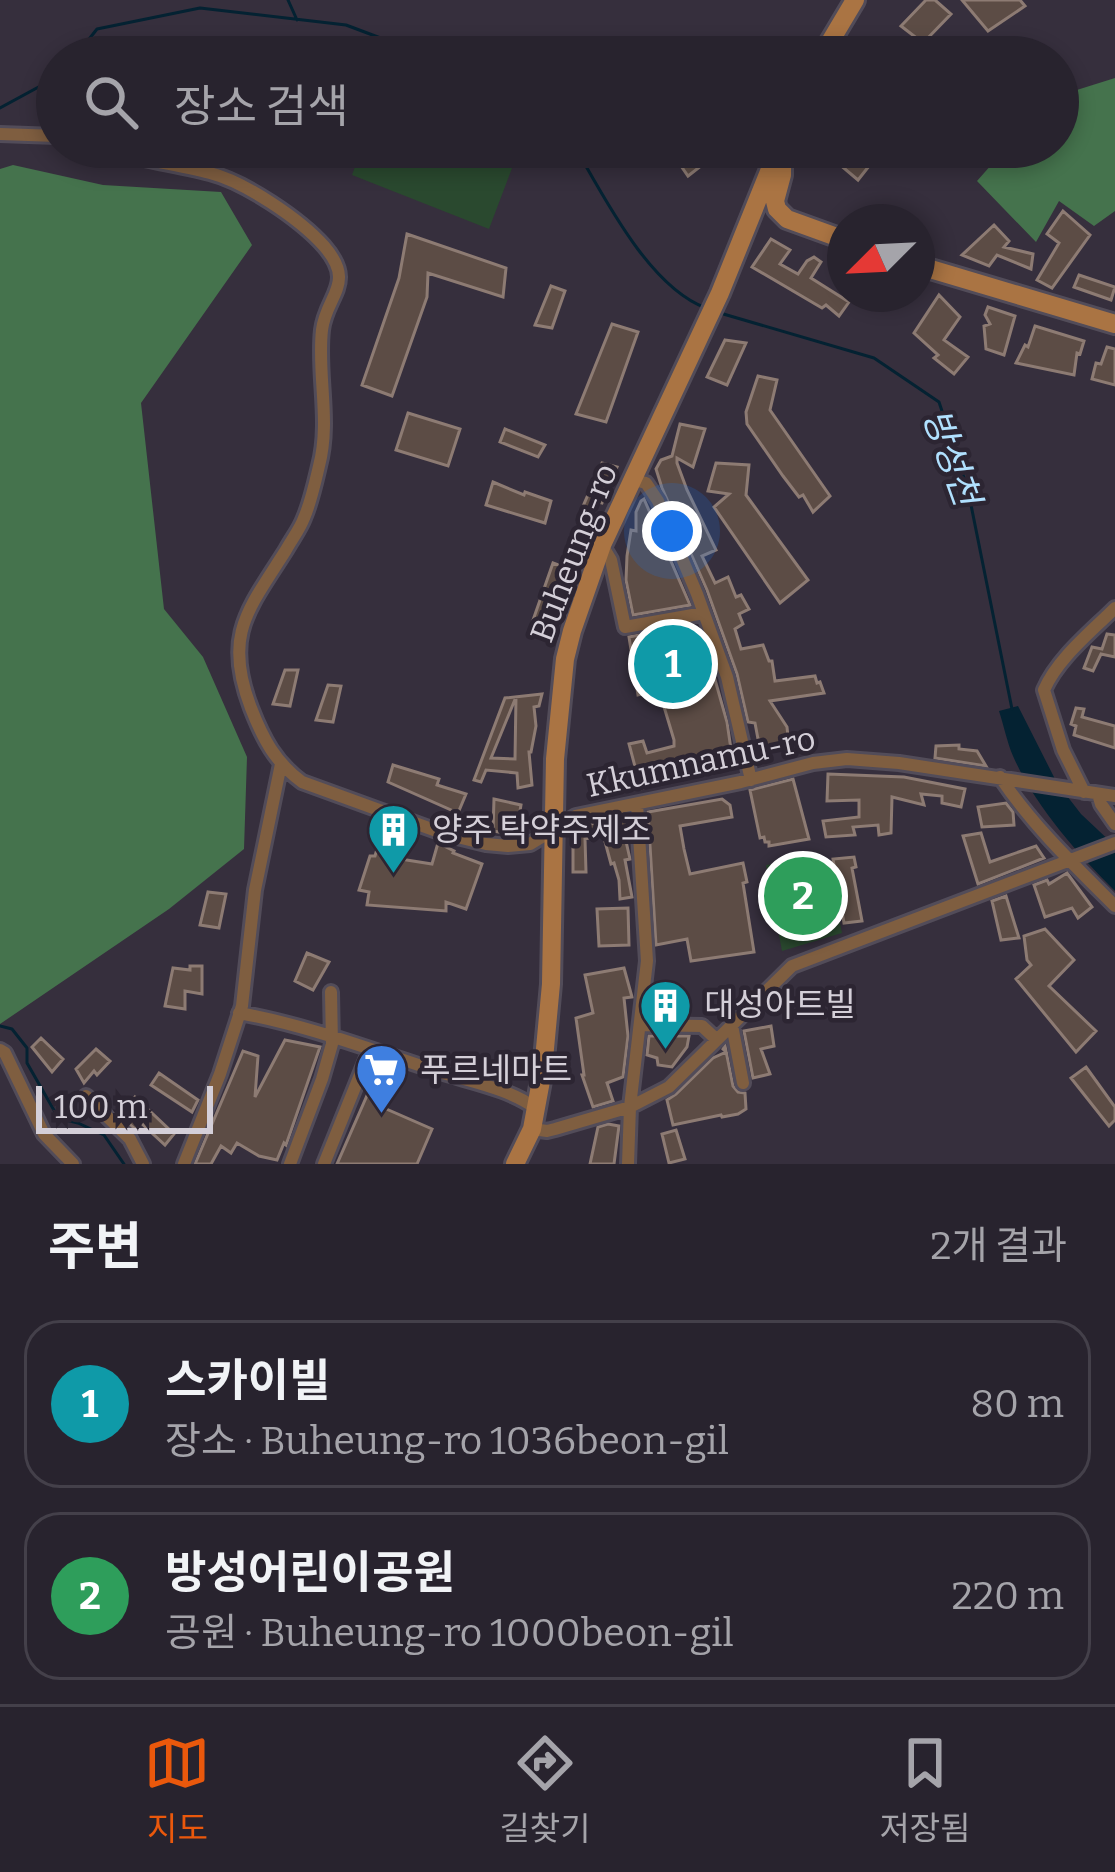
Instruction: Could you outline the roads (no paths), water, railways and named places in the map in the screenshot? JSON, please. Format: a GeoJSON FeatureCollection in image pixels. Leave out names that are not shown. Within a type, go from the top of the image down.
{"type":"FeatureCollection","features":[{"type":"Feature","properties":{"kind":"main road"},"geometry":{"type":"LineString","coordinates":[[834,36],[855,0]]}},
{"type":"Feature","properties":{"kind":"main road"},"geometry":{"type":"LineString","coordinates":[[771,168],[751,218],[827,237]]}},
{"type":"Feature","properties":{"kind":"main road"},"geometry":{"type":"LineString","coordinates":[[782,168],[777,209],[787,219],[827,234]]}},
{"type":"Feature","properties":{"kind":"main road","name":"Buheung-ro"},"geometry":{"type":"LineString","coordinates":[[515,1164],[534,1119],[551,983],[555,759],[565,659],[602,544],[751,218]]}},
{"type":"Feature","properties":{"kind":"main road"},"geometry":{"type":"LineString","coordinates":[[935,270],[1115,324]]}},
{"type":"Feature","properties":{"kind":"street"},"geometry":{"type":"LineString","coordinates":[[0,134],[36,135]]}},
{"type":"Feature","properties":{"kind":"street"},"geometry":{"type":"LineString","coordinates":[[184,1164],[239,1013],[280,764],[263,739],[243,686],[239,635],[260,590],[305,518],[321,461],[322,323],[339,284],[338,266],[326,248],[298,223],[232,181],[190,168]]}},
{"type":"Feature","properties":{"kind":"street"},"geometry":{"type":"LineString","coordinates":[[634,480],[646,483],[658,501],[704,613],[727,677],[751,780]]}},
{"type":"Feature","properties":{"kind":"street"},"geometry":{"type":"LineString","coordinates":[[602,544],[611,560],[625,627],[704,613]]}},
{"type":"Feature","properties":{"kind":"street"},"geometry":{"type":"LineString","coordinates":[[1115,608],[1069,655],[1044,690],[1063,750],[1087,792],[1115,824]]}},
{"type":"Feature","properties":{"kind":"street","name":"Kkumnamu-ro"},"geometry":{"type":"LineString","coordinates":[[280,764],[313,788],[409,823],[508,846],[530,844],[576,816],[847,759],[1087,792]]}},
{"type":"Feature","properties":{"kind":"street"},"geometry":{"type":"LineString","coordinates":[[1003,778],[1015,800],[1115,906]]}},
{"type":"Feature","properties":{"kind":"street"},"geometry":{"type":"LineString","coordinates":[[1087,792],[1115,796]]}},
{"type":"Feature","properties":{"kind":"street"},"geometry":{"type":"LineString","coordinates":[[628,1164],[647,961],[637,804]]}},
{"type":"Feature","properties":{"kind":"street"},"geometry":{"type":"LineString","coordinates":[[239,1013],[524,1099],[547,1131],[630,1107],[668,1087],[792,966],[1115,844]]}},
{"type":"Feature","properties":{"kind":"street"},"geometry":{"type":"LineString","coordinates":[[290,1164],[332,1044],[331,992]]}},
{"type":"Feature","properties":{"kind":"street"},"geometry":{"type":"LineString","coordinates":[[640,1024],[702,1026],[717,1040]]}},
{"type":"Feature","properties":{"kind":"street"},"geometry":{"type":"LineString","coordinates":[[732,1025],[743,1083]]}},
{"type":"Feature","properties":{"kind":"street"},"geometry":{"type":"LineString","coordinates":[[0,1050],[44,1134],[73,1164]]}},
{"type":"Feature","properties":{"kind":"street"},"geometry":{"type":"LineString","coordinates":[[324,1164],[370,1050]]}},
{"type":"Feature","properties":{"kind":"street"},"geometry":{"type":"LineString","coordinates":[[86,1096],[130,1139],[143,1164]]}},
{"type":"Feature","properties":{"kind":"water"},"geometry":{"type":"Polygon","coordinates":[[[1018,706],[1057,783],[1115,846],[1115,891],[1058,828],[1022,775],[999,711],[1018,706]]]}},
{"type":"Feature","properties":{"kind":"waterway"},"geometry":{"type":"LineString","coordinates":[[288,0],[297,20]]}},
{"type":"Feature","properties":{"kind":"waterway","name":"방성천"},"geometry":{"type":"LineString","coordinates":[[92,36],[97,29],[200,8],[346,25],[375,36]]}},
{"type":"Feature","properties":{"kind":"waterway","name":"방성천"},"geometry":{"type":"LineString","coordinates":[[0,108],[36,88]]}},
{"type":"Feature","properties":{"kind":"waterway","name":"방성천"},"geometry":{"type":"LineString","coordinates":[[587,168],[647,261],[685,297],[706,308]]}},
{"type":"Feature","properties":{"kind":"waterway","name":"방성천"},"geometry":{"type":"LineString","coordinates":[[720,313],[874,358],[939,402],[968,490],[1012,709]]}},
{"type":"Feature","properties":{"kind":"waterway"},"geometry":{"type":"LineString","coordinates":[[0,1026],[12,1029],[27,1048],[27,1063],[55,1112],[104,1135],[124,1164]]}},
{"type":"Feature","properties":{"kind":"place","name":"스카이빌"},"geometry":{"type":"Point","coordinates":[673,664]}},
{"type":"Feature","properties":{"kind":"place","name":"양주 탁약주제조"},"geometry":{"type":"Point","coordinates":[393,876]}},
{"type":"Feature","properties":{"kind":"place","name":"방성어린이공원"},"geometry":{"type":"Point","coordinates":[803,896]}},
{"type":"Feature","properties":{"kind":"place","name":"대성아트빌"},"geometry":{"type":"Point","coordinates":[665,1051]}},
{"type":"Feature","properties":{"kind":"place","name":"푸르네마트"},"geometry":{"type":"Point","coordinates":[381,1116]}}]}
